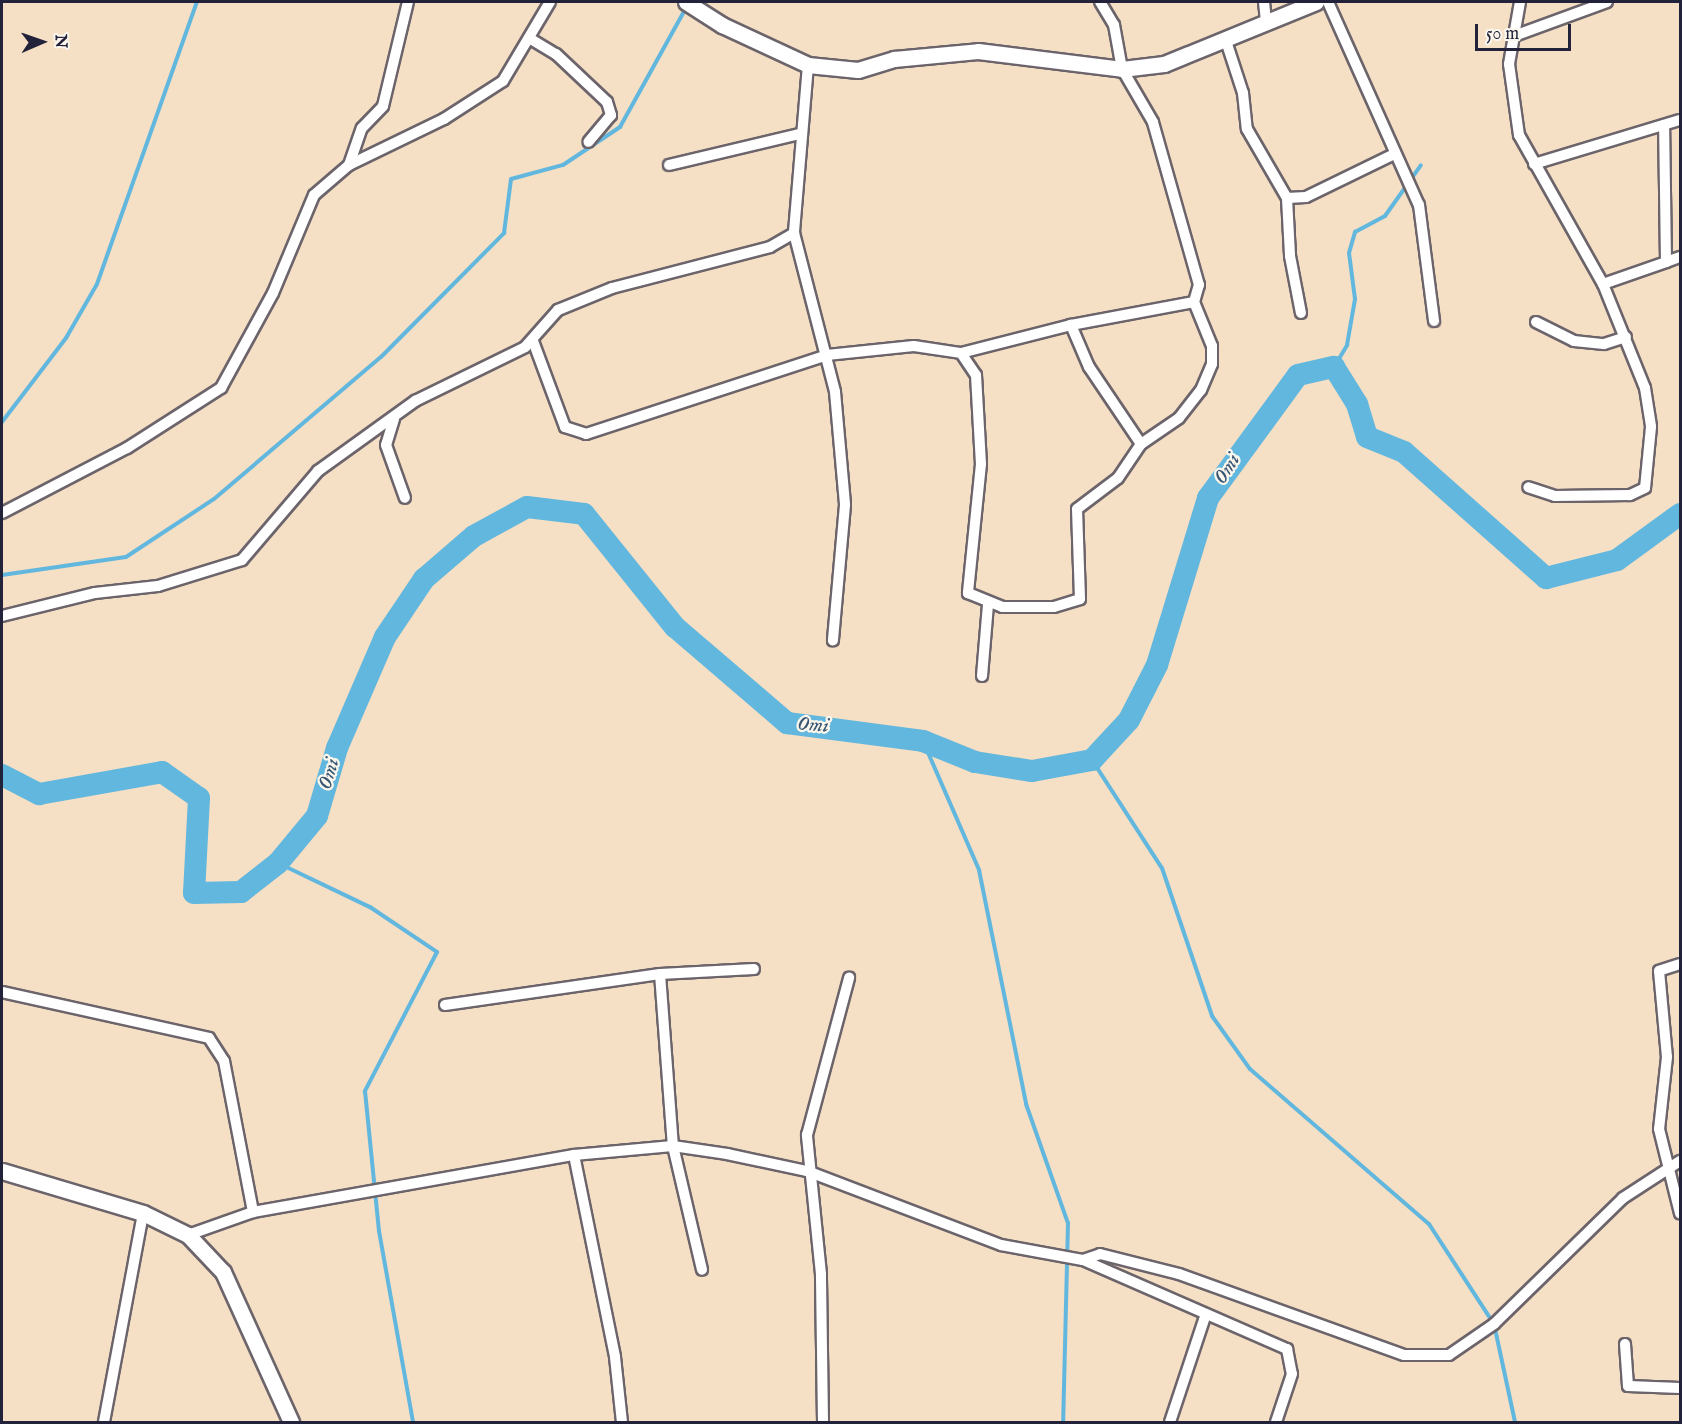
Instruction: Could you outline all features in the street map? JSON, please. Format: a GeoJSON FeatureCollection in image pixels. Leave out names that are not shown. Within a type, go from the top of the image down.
{"type":"FeatureCollection","features":[{"type":"Feature","properties":{"kind":"street"},"geometry":{"type":"LineString","coordinates":[[349,165],[362,128],[382,106],[408,2]]}},
{"type":"Feature","properties":{"kind":"street"},"geometry":{"type":"LineString","coordinates":[[2,513],[127,448],[221,388],[273,293],[314,195],[349,165],[490,91],[514,66],[550,2]]}},
{"type":"Feature","properties":{"kind":"street"},"geometry":{"type":"LineString","coordinates":[[686,2],[722,25],[808,65],[858,70],[894,59],[978,51],[1122,69],[1164,64],[1226,41],[1266,21],[1316,2]]}},
{"type":"Feature","properties":{"kind":"street"},"geometry":{"type":"LineString","coordinates":[[961,353],[976,375],[980,454],[968,593],[988,603],[1054,607],[1080,599],[1077,509],[1118,478],[1141,444],[1179,418],[1201,390],[1212,364],[1212,346],[1194,302],[1199,285],[1153,122],[1122,69],[1114,25],[1100,2]]}},
{"type":"Feature","properties":{"kind":"street"},"geometry":{"type":"LineString","coordinates":[[1264,2],[1266,21]]}},
{"type":"Feature","properties":{"kind":"street"},"geometry":{"type":"LineString","coordinates":[[1328,2],[1392,154],[1419,205],[1434,321]]}},
{"type":"Feature","properties":{"kind":"street"},"geometry":{"type":"LineString","coordinates":[[1520,2],[1509,64],[1513,114],[1534,164],[1603,284],[1645,388],[1651,427],[1651,475],[1645,488],[1630,495],[1555,496],[1527,487]]}},
{"type":"Feature","properties":{"kind":"street"},"geometry":{"type":"LineString","coordinates":[[1514,36],[1607,2]]}},
{"type":"Feature","properties":{"kind":"street"},"geometry":{"type":"LineString","coordinates":[[529,38],[556,54],[607,102],[611,115],[588,142]]}},
{"type":"Feature","properties":{"kind":"street"},"geometry":{"type":"LineString","coordinates":[[1226,41],[1243,93],[1247,129],[1287,198],[1290,256],[1301,313]]}},
{"type":"Feature","properties":{"kind":"street"},"geometry":{"type":"LineString","coordinates":[[808,65],[799,134],[794,233],[827,355],[845,505],[833,640]]}},
{"type":"Feature","properties":{"kind":"street"},"geometry":{"type":"LineString","coordinates":[[1534,164],[1680,120]]}},
{"type":"Feature","properties":{"kind":"street"},"geometry":{"type":"LineString","coordinates":[[1664,125],[1666,262]]}},
{"type":"Feature","properties":{"kind":"street"},"geometry":{"type":"LineString","coordinates":[[669,165],[799,134]]}},
{"type":"Feature","properties":{"kind":"street"},"geometry":{"type":"LineString","coordinates":[[1287,198],[1306,197],[1392,154]]}},
{"type":"Feature","properties":{"kind":"street"},"geometry":{"type":"LineString","coordinates":[[2,616],[95,593],[158,586],[242,560],[318,471],[398,414],[533,341],[558,310],[612,288],[770,247],[794,233]]}},
{"type":"Feature","properties":{"kind":"street"},"geometry":{"type":"LineString","coordinates":[[1603,284],[1680,257]]}},
{"type":"Feature","properties":{"kind":"street"},"geometry":{"type":"LineString","coordinates":[[533,341],[565,427],[586,434],[827,355],[914,346],[961,353],[1071,325],[1194,302]]}},
{"type":"Feature","properties":{"kind":"street"},"geometry":{"type":"LineString","coordinates":[[1536,322],[1574,341],[1604,344],[1626,338]]}},
{"type":"Feature","properties":{"kind":"street"},"geometry":{"type":"LineString","coordinates":[[1071,325],[1089,368],[1141,444]]}},
{"type":"Feature","properties":{"kind":"street"},"geometry":{"type":"LineString","coordinates":[[398,414],[388,425],[386,445],[405,498]]}},
{"type":"Feature","properties":{"kind":"street"},"geometry":{"type":"LineString","coordinates":[[982,676],[988,603]]}},
{"type":"Feature","properties":{"kind":"street"},"geometry":{"type":"LineString","coordinates":[[1680,964],[1659,970],[1668,1057],[1659,1129],[1680,1213]]}},
{"type":"Feature","properties":{"kind":"street"},"geometry":{"type":"LineString","coordinates":[[445,1005],[660,974],[754,969]]}},
{"type":"Feature","properties":{"kind":"street"},"geometry":{"type":"LineString","coordinates":[[660,974],[673,1146],[702,1270]]}},
{"type":"Feature","properties":{"kind":"street"},"geometry":{"type":"LineString","coordinates":[[823,1422],[821,1274],[807,1171],[807,1135],[849,978]]}},
{"type":"Feature","properties":{"kind":"street"},"geometry":{"type":"LineString","coordinates":[[2,992],[209,1038],[224,1060],[253,1212]]}},
{"type":"Feature","properties":{"kind":"street"},"geometry":{"type":"LineString","coordinates":[[188,1235],[253,1212],[398,1183],[574,1155],[673,1146],[807,1171],[1001,1245],[1051,1256],[1083,1260],[1204,1317],[1287,1349],[1292,1374],[1276,1422]]}},
{"type":"Feature","properties":{"kind":"street"},"geometry":{"type":"LineString","coordinates":[[574,1155],[615,1357],[622,1422]]}},
{"type":"Feature","properties":{"kind":"street"},"geometry":{"type":"LineString","coordinates":[[1083,1260],[1100,1254],[1179,1274],[1404,1355],[1449,1355],[1494,1324],[1623,1198],[1680,1161]]}},
{"type":"Feature","properties":{"kind":"street"},"geometry":{"type":"LineString","coordinates":[[2,1171],[142,1213],[188,1235],[223,1272],[291,1422]]}},
{"type":"Feature","properties":{"kind":"street"},"geometry":{"type":"LineString","coordinates":[[104,1422],[142,1213]]}},
{"type":"Feature","properties":{"kind":"street"},"geometry":{"type":"LineString","coordinates":[[1170,1422],[1204,1317]]}},
{"type":"Feature","properties":{"kind":"street"},"geometry":{"type":"LineString","coordinates":[[1625,1344],[1628,1386],[1680,1388]]}},
{"type":"Feature","properties":{"kind":"waterway"},"geometry":{"type":"LineString","coordinates":[[2,422],[66,338],[97,284],[197,2]]}},
{"type":"Feature","properties":{"kind":"waterway"},"geometry":{"type":"LineString","coordinates":[[2,575],[126,557],[214,499],[381,357],[504,233],[511,179],[563,165],[620,127],[686,8]]}},
{"type":"Feature","properties":{"kind":"waterway"},"geometry":{"type":"LineString","coordinates":[[1334,367],[1347,345],[1355,299],[1349,253],[1355,232],[1385,216],[1421,165]]}},
{"type":"Feature","properties":{"kind":"waterway","name":"Omi"},"geometry":{"type":"LineString","coordinates":[[2,775],[39,794],[162,772],[199,798],[194,893],[241,892],[278,863],[317,816],[337,748],[385,637],[424,579],[474,536],[527,507],[584,514],[675,627],[787,723],[923,741],[975,762],[1032,771],[1092,760],[1129,720],[1157,665],[1208,498],[1298,375],[1334,367],[1357,404],[1367,437],[1404,452],[1546,578],[1617,560],[1680,514]]}},
{"type":"Feature","properties":{"kind":"waterway"},"geometry":{"type":"LineString","coordinates":[[923,741],[979,870],[1026,1104],[1068,1223],[1063,1422]]}},
{"type":"Feature","properties":{"kind":"waterway"},"geometry":{"type":"LineString","coordinates":[[1092,760],[1162,868],[1212,1016],[1250,1069],[1429,1224],[1494,1324],[1515,1422]]}},
{"type":"Feature","properties":{"kind":"waterway"},"geometry":{"type":"LineString","coordinates":[[278,863],[370,907],[437,952],[365,1091],[379,1231],[413,1422]]}}]}
